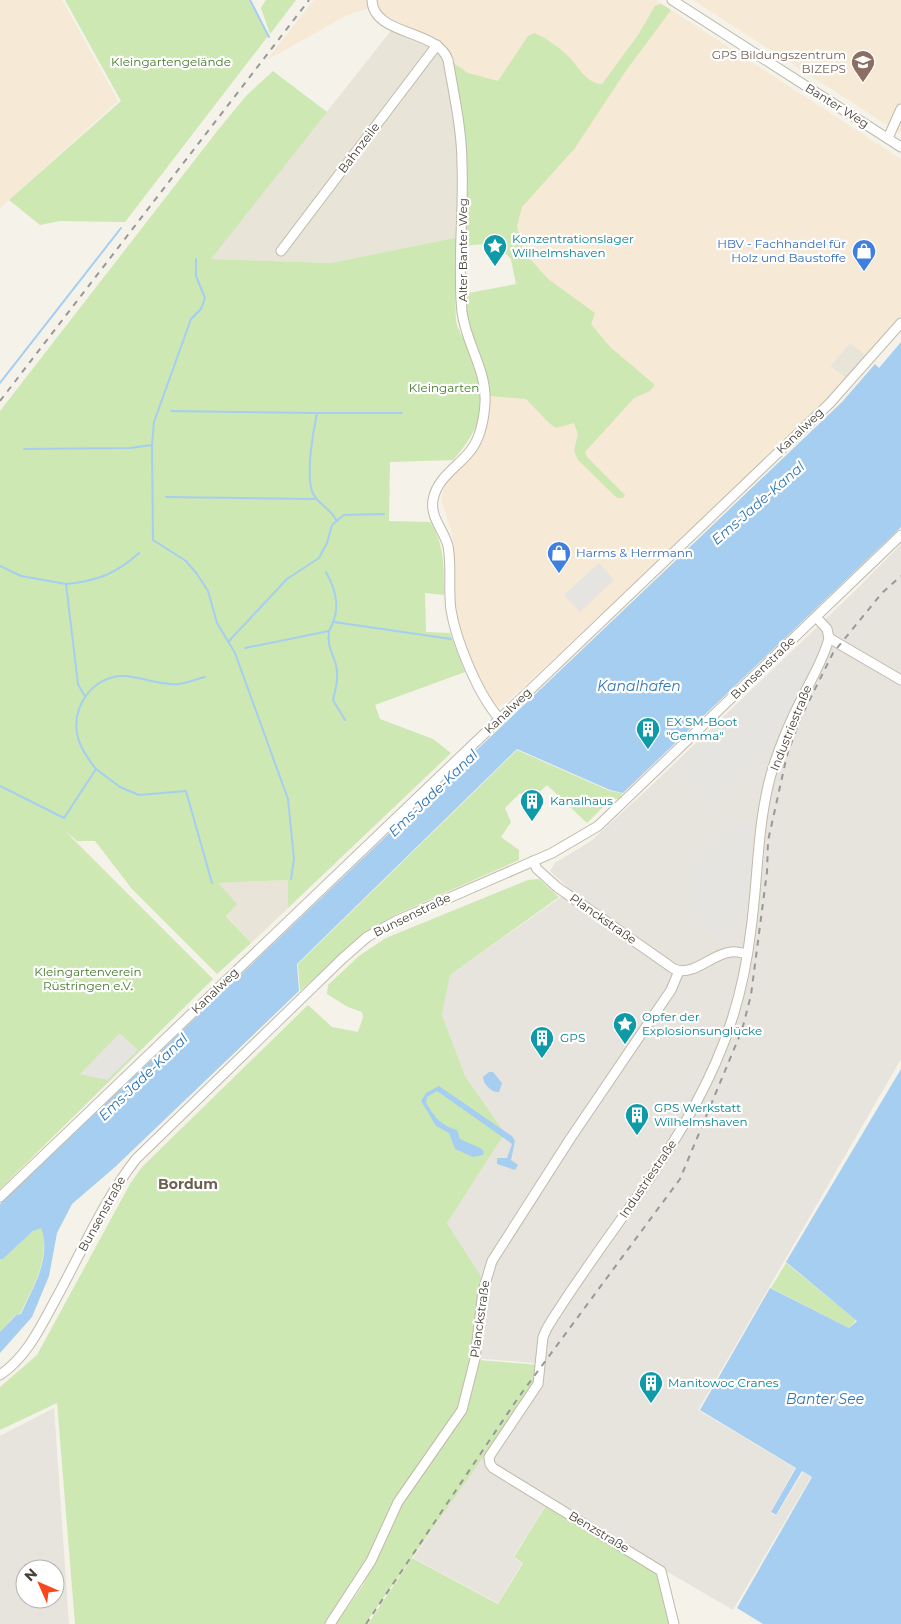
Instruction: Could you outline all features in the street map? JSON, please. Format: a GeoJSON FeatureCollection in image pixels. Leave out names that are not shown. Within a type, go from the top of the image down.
{"type":"FeatureCollection","features":[{"type":"Feature","properties":{"kind":"street"},"geometry":{"type":"LineString","coordinates":[[372,0],[374,10],[388,23],[437,44]]}},
{"type":"Feature","properties":{"kind":"street","name":"Banter Weg"},"geometry":{"type":"LineString","coordinates":[[672,0],[901,147]]}},
{"type":"Feature","properties":{"kind":"street","name":"Bahnzeile"},"geometry":{"type":"LineString","coordinates":[[281,251],[437,44]]}},
{"type":"Feature","properties":{"kind":"street","name":"Alter Banter Weg"},"geometry":{"type":"LineString","coordinates":[[437,44],[444,51],[448,60],[462,150],[460,263],[462,313],[483,380],[485,403],[476,440],[467,454],[443,479],[433,500],[433,508],[436,521],[448,548],[451,609],[456,628],[484,699],[500,719]]}},
{"type":"Feature","properties":{"kind":"street"},"geometry":{"type":"LineString","coordinates":[[888,138],[901,109]]}},
{"type":"Feature","properties":{"kind":"street","name":"Kanalweg"},"geometry":{"type":"LineString","coordinates":[[0,1197],[830,403],[901,323]]}},
{"type":"Feature","properties":{"kind":"street","name":"Bunsenstraße"},"geometry":{"type":"LineString","coordinates":[[0,1375],[14,1364],[33,1340],[110,1197],[136,1159],[367,937],[403,918],[533,861],[580,838],[598,826],[901,535]]}},
{"type":"Feature","properties":{"kind":"street"},"geometry":{"type":"LineString","coordinates":[[816,617],[827,629],[829,638],[901,680]]}},
{"type":"Feature","properties":{"kind":"street","name":"Industriestraße"},"geometry":{"type":"LineString","coordinates":[[490,1464],[489,1457],[538,1384],[543,1337],[547,1328],[658,1167],[684,1124],[716,1062],[738,993],[747,954],[751,930],[760,828],[770,778],[783,739],[829,638]]}},
{"type":"Feature","properties":{"kind":"street","name":"Planckstraße"},"geometry":{"type":"LineString","coordinates":[[330,1624],[371,1562],[398,1502],[462,1410],[475,1359],[483,1291],[492,1261],[570,1139],[671,990],[679,971],[557,887],[537,869],[533,861]]}},
{"type":"Feature","properties":{"kind":"street"},"geometry":{"type":"LineString","coordinates":[[679,971],[692,969],[730,952],[747,954]]}},
{"type":"Feature","properties":{"kind":"street","name":"Benzstraße"},"geometry":{"type":"LineString","coordinates":[[490,1464],[662,1572],[674,1624]]}},
{"type":"Feature","properties":{"kind":"shaded area"},"geometry":{"type":"Polygon","coordinates":[[[0,0],[62,0],[118,101],[0,208],[0,0]]]}},
{"type":"Feature","properties":{"kind":"shaded area"},"geometry":{"type":"Polygon","coordinates":[[[314,0],[371,0],[372,7],[347,15],[267,60],[314,0]]]}},
{"type":"Feature","properties":{"kind":"shaded area"},"geometry":{"type":"Polygon","coordinates":[[[374,0],[656,0],[901,159],[901,317],[869,357],[849,343],[830,366],[847,379],[732,492],[505,704],[498,707],[490,701],[459,628],[452,592],[455,563],[452,533],[441,499],[446,482],[475,447],[488,415],[489,377],[473,339],[516,284],[511,259],[495,243],[462,246],[465,155],[447,47],[383,14],[375,6],[374,0]]]}},
{"type":"Feature","properties":{"kind":"shaded area"},"geometry":{"type":"Polygon","coordinates":[[[693,0],[901,0],[901,134],[693,0]]]}},
{"type":"Feature","properties":{"kind":"shaded area"},"geometry":{"type":"Polygon","coordinates":[[[394,27],[443,53],[460,152],[459,237],[331,263],[210,259],[394,27]]]}},
{"type":"Feature","properties":{"kind":"shaded area"},"geometry":{"type":"Polygon","coordinates":[[[850,343],[869,357],[847,379],[830,366],[850,343]]]}},
{"type":"Feature","properties":{"kind":"shaded area"},"geometry":{"type":"Polygon","coordinates":[[[901,544],[901,1059],[698,1410],[795,1468],[770,1513],[776,1516],[803,1472],[811,1477],[733,1610],[548,1502],[513,1557],[522,1563],[498,1603],[413,1558],[545,1364],[474,1358],[480,1276],[447,1223],[505,1133],[465,1076],[442,1015],[450,975],[571,890],[550,871],[555,863],[591,841],[652,785],[859,587],[901,544]]]}},
{"type":"Feature","properties":{"kind":"shaded area"},"geometry":{"type":"Polygon","coordinates":[[[599,563],[614,580],[580,612],[564,595],[599,563]]]}},
{"type":"Feature","properties":{"kind":"shaded area"},"geometry":{"type":"Polygon","coordinates":[[[806,641],[817,652],[784,720],[773,731],[777,735],[712,803],[678,768],[713,734],[711,731],[806,641]]]}},
{"type":"Feature","properties":{"kind":"shaded area"},"geometry":{"type":"Polygon","coordinates":[[[743,819],[753,829],[748,901],[742,907],[746,911],[717,939],[691,906],[691,878],[688,874],[743,819]]]}},
{"type":"Feature","properties":{"kind":"shaded area"},"geometry":{"type":"Polygon","coordinates":[[[288,880],[288,908],[251,943],[226,915],[217,883],[288,880]]]}},
{"type":"Feature","properties":{"kind":"shaded area"},"geometry":{"type":"Polygon","coordinates":[[[120,1033],[138,1050],[107,1080],[80,1074],[120,1033]]]}},
{"type":"Feature","properties":{"kind":"shaded area"},"geometry":{"type":"Polygon","coordinates":[[[54,1408],[64,1559],[15,1559],[15,1609],[65,1609],[65,1566],[69,1624],[0,1624],[0,1436],[54,1408]]]}},
{"type":"Feature","properties":{"kind":"green space","name":"Kleingartengelände"},"geometry":{"type":"Polygon","coordinates":[[[65,0],[249,0],[268,36],[125,222],[60,221],[40,225],[9,200],[121,101],[65,0]]]}},
{"type":"Feature","properties":{"kind":"green space"},"geometry":{"type":"Polygon","coordinates":[[[266,0],[296,0],[270,34],[261,8],[266,0]]]}},
{"type":"Feature","properties":{"kind":"green space"},"geometry":{"type":"Polygon","coordinates":[[[661,4],[671,10],[625,72],[575,148],[522,207],[517,226],[523,251],[548,279],[595,313],[591,324],[610,347],[655,385],[650,391],[634,398],[585,452],[587,457],[625,495],[623,498],[617,498],[578,460],[574,451],[578,434],[574,423],[556,428],[526,399],[490,396],[485,370],[468,320],[463,294],[516,284],[511,259],[495,243],[462,246],[465,155],[449,60],[468,73],[498,81],[528,36],[534,33],[555,45],[591,81],[602,84],[638,35],[655,6],[661,4]]]}},
{"type":"Feature","properties":{"kind":"green space"},"geometry":{"type":"Polygon","coordinates":[[[273,71],[327,112],[211,259],[331,263],[459,237],[456,318],[459,331],[470,348],[477,364],[481,380],[483,394],[479,420],[473,433],[453,460],[390,462],[389,521],[430,522],[435,531],[443,557],[444,595],[425,593],[426,632],[450,633],[465,672],[375,705],[380,719],[433,739],[451,753],[288,908],[288,880],[218,883],[237,904],[226,916],[251,943],[217,974],[132,889],[95,841],[77,841],[65,831],[213,979],[0,1189],[0,411],[218,130],[246,96],[273,71]]]}},
{"type":"Feature","properties":{"kind":"green space"},"geometry":{"type":"Polygon","coordinates":[[[517,750],[610,791],[622,793],[620,799],[604,798],[603,807],[587,823],[547,785],[530,801],[520,793],[505,808],[511,822],[501,837],[519,850],[519,860],[397,914],[366,932],[300,991],[298,964],[517,750]]]}},
{"type":"Feature","properties":{"kind":"green space"},"geometry":{"type":"Polygon","coordinates":[[[539,879],[559,897],[450,975],[442,1015],[465,1076],[505,1133],[447,1223],[480,1275],[483,1294],[474,1358],[458,1408],[394,1499],[357,1581],[327,1624],[75,1624],[57,1403],[0,1430],[0,1387],[37,1355],[130,1184],[142,1167],[308,1005],[332,1027],[358,1032],[363,1017],[362,1012],[348,1007],[327,994],[328,985],[359,956],[386,938],[528,880],[539,879]]]}},
{"type":"Feature","properties":{"kind":"green space"},"geometry":{"type":"Polygon","coordinates":[[[41,1227],[44,1250],[35,1283],[20,1314],[15,1315],[0,1332],[0,1259],[3,1259],[33,1231],[41,1227]]]}},
{"type":"Feature","properties":{"kind":"green space"},"geometry":{"type":"Polygon","coordinates":[[[786,1263],[856,1320],[849,1328],[771,1288],[786,1263]]]}},
{"type":"Feature","properties":{"kind":"green space"},"geometry":{"type":"Polygon","coordinates":[[[478,1360],[541,1365],[537,1381],[365,1624],[336,1624],[363,1585],[401,1503],[464,1411],[478,1360]]]}},
{"type":"Feature","properties":{"kind":"green space"},"geometry":{"type":"Polygon","coordinates":[[[547,1504],[660,1572],[673,1624],[368,1624],[412,1558],[498,1604],[523,1563],[514,1557],[547,1504]]]}},
{"type":"Feature","properties":{"kind":"water","name":"Kanalhafen"},"geometry":{"type":"Polygon","coordinates":[[[901,342],[901,527],[623,793],[610,790],[517,749],[297,964],[299,991],[115,1167],[72,1204],[57,1233],[49,1276],[32,1317],[0,1353],[0,1332],[16,1315],[21,1314],[36,1283],[43,1261],[44,1239],[41,1228],[33,1231],[3,1259],[0,1259],[0,1204],[842,402],[875,364],[879,368],[901,342]]]}},
{"type":"Feature","properties":{"kind":"water","name":"Banter See"},"geometry":{"type":"Polygon","coordinates":[[[901,1069],[901,1624],[763,1624],[737,1608],[812,1477],[802,1471],[776,1515],[771,1512],[796,1468],[700,1410],[770,1288],[849,1328],[857,1321],[786,1262],[901,1069]]]}},
{"type":"Feature","properties":{"kind":"water"},"geometry":{"type":"Polygon","coordinates":[[[489,1072],[493,1072],[502,1083],[499,1092],[491,1090],[486,1085],[483,1077],[489,1072]]]}},
{"type":"Feature","properties":{"kind":"water"},"geometry":{"type":"Polygon","coordinates":[[[439,1086],[512,1136],[515,1141],[511,1160],[518,1165],[515,1170],[497,1164],[497,1158],[507,1158],[512,1144],[437,1091],[427,1097],[426,1103],[435,1116],[446,1126],[457,1130],[460,1139],[482,1149],[484,1152],[483,1155],[473,1157],[455,1149],[449,1133],[436,1126],[421,1101],[426,1093],[439,1086]]]}},
{"type":"Feature","properties":{"kind":"waterway"},"geometry":{"type":"LineString","coordinates":[[250,0],[269,37]]}},
{"type":"Feature","properties":{"kind":"waterway"},"geometry":{"type":"LineString","coordinates":[[0,383],[121,228]]}},
{"type":"Feature","properties":{"kind":"waterway"},"geometry":{"type":"LineString","coordinates":[[196,259],[196,276],[205,298],[201,309],[191,319],[154,422],[152,445],[153,540],[186,561],[197,574],[208,591],[217,623],[235,653],[288,799],[294,859],[291,879]]}},
{"type":"Feature","properties":{"kind":"waterway"},"geometry":{"type":"LineString","coordinates":[[171,411],[316,413]]}},
{"type":"Feature","properties":{"kind":"waterway"},"geometry":{"type":"LineString","coordinates":[[336,520],[331,512],[314,495],[310,483],[311,452],[317,413],[402,413]]}},
{"type":"Feature","properties":{"kind":"waterway"},"geometry":{"type":"LineString","coordinates":[[24,449],[130,448],[152,445]]}},
{"type":"Feature","properties":{"kind":"waterway"},"geometry":{"type":"LineString","coordinates":[[166,497],[316,499]]}},
{"type":"Feature","properties":{"kind":"waterway"},"geometry":{"type":"LineString","coordinates":[[229,641],[287,579],[319,558],[327,543],[332,525],[344,515],[384,514]]}},
{"type":"Feature","properties":{"kind":"waterway"},"geometry":{"type":"LineString","coordinates":[[66,584],[87,581],[106,575],[139,553]]}},
{"type":"Feature","properties":{"kind":"waterway"},"geometry":{"type":"LineString","coordinates":[[0,566],[21,576],[66,584],[78,684],[84,695]]}},
{"type":"Feature","properties":{"kind":"waterway"},"geometry":{"type":"LineString","coordinates":[[245,648],[329,631],[335,616],[336,601],[333,587],[326,572]]}},
{"type":"Feature","properties":{"kind":"waterway"},"geometry":{"type":"LineString","coordinates":[[334,622],[451,639]]}},
{"type":"Feature","properties":{"kind":"waterway"},"geometry":{"type":"LineString","coordinates":[[329,631],[329,645],[337,674],[333,700],[345,720]]}},
{"type":"Feature","properties":{"kind":"waterway"},"geometry":{"type":"LineString","coordinates":[[96,769],[82,748],[76,726],[82,702],[96,685],[117,676],[172,684],[205,677]]}},
{"type":"Feature","properties":{"kind":"waterway"},"geometry":{"type":"LineString","coordinates":[[0,786],[64,818],[96,769],[120,787],[139,795],[186,791],[212,883]]}},
{"type":"Feature","properties":{"kind":"railway"},"geometry":{"type":"LineString","coordinates":[[0,401],[309,0]]}},
{"type":"Feature","properties":{"kind":"railway"},"geometry":{"type":"LineString","coordinates":[[366,1624],[518,1398],[680,1179],[742,1030],[751,995],[767,872],[768,841],[787,755],[800,719],[833,653],[882,593],[901,576]]}},
{"type":"Feature","properties":{"kind":"place","name":"GPS Bildungszentrum BIZEPS"},"geometry":{"type":"Point","coordinates":[863,83]}},
{"type":"Feature","properties":{"kind":"place","name":"Konzentrationslager Wilhelmshaven"},"geometry":{"type":"Point","coordinates":[495,267]}},
{"type":"Feature","properties":{"kind":"place","name":"HBV - Fachhandel für Holz und Baustoffe"},"geometry":{"type":"Point","coordinates":[864,272]}},
{"type":"Feature","properties":{"kind":"place","name":"Harms & Herrmann"},"geometry":{"type":"Point","coordinates":[559,574]}},
{"type":"Feature","properties":{"kind":"place","name":"EX SM-Boot \"Gemma\""},"geometry":{"type":"Point","coordinates":[648,750]}},
{"type":"Feature","properties":{"kind":"place","name":"Kanalhaus"},"geometry":{"type":"Point","coordinates":[532,822]}},
{"type":"Feature","properties":{"kind":"place","name":"Opfer der Explosionsunglücke"},"geometry":{"type":"Point","coordinates":[625,1045]}},
{"type":"Feature","properties":{"kind":"place","name":"GPS"},"geometry":{"type":"Point","coordinates":[542,1059]}},
{"type":"Feature","properties":{"kind":"place","name":"GPS Werkstatt Wilhelmshaven"},"geometry":{"type":"Point","coordinates":[637,1136]}},
{"type":"Feature","properties":{"kind":"place","name":"Manitowoc Cranes"},"geometry":{"type":"Point","coordinates":[651,1404]}},
{"type":"Feature","properties":{"kind":"district","name":"Bordum"},"geometry":{"type":"Point","coordinates":[188,1184]}},
{"type":"Feature","properties":{"kind":"park label","name":"Kleingarten"},"geometry":{"type":"Point","coordinates":[444,388]}},
{"type":"Feature","properties":{"kind":"park label","name":"Kleingartenverein Rüstringen e.V."},"geometry":{"type":"Point","coordinates":[88,979]}},
{"type":"Feature","properties":{"kind":"water label","name":"Ems-Jade-Kanal"},"geometry":{"type":"Point","coordinates":[758,503]}},
{"type":"Feature","properties":{"kind":"water label","name":"Ems-Jade-Kanal"},"geometry":{"type":"Point","coordinates":[433,793]}},
{"type":"Feature","properties":{"kind":"water label","name":"Ems-Jade-Kanal"},"geometry":{"type":"Point","coordinates":[143,1077]}}]}
